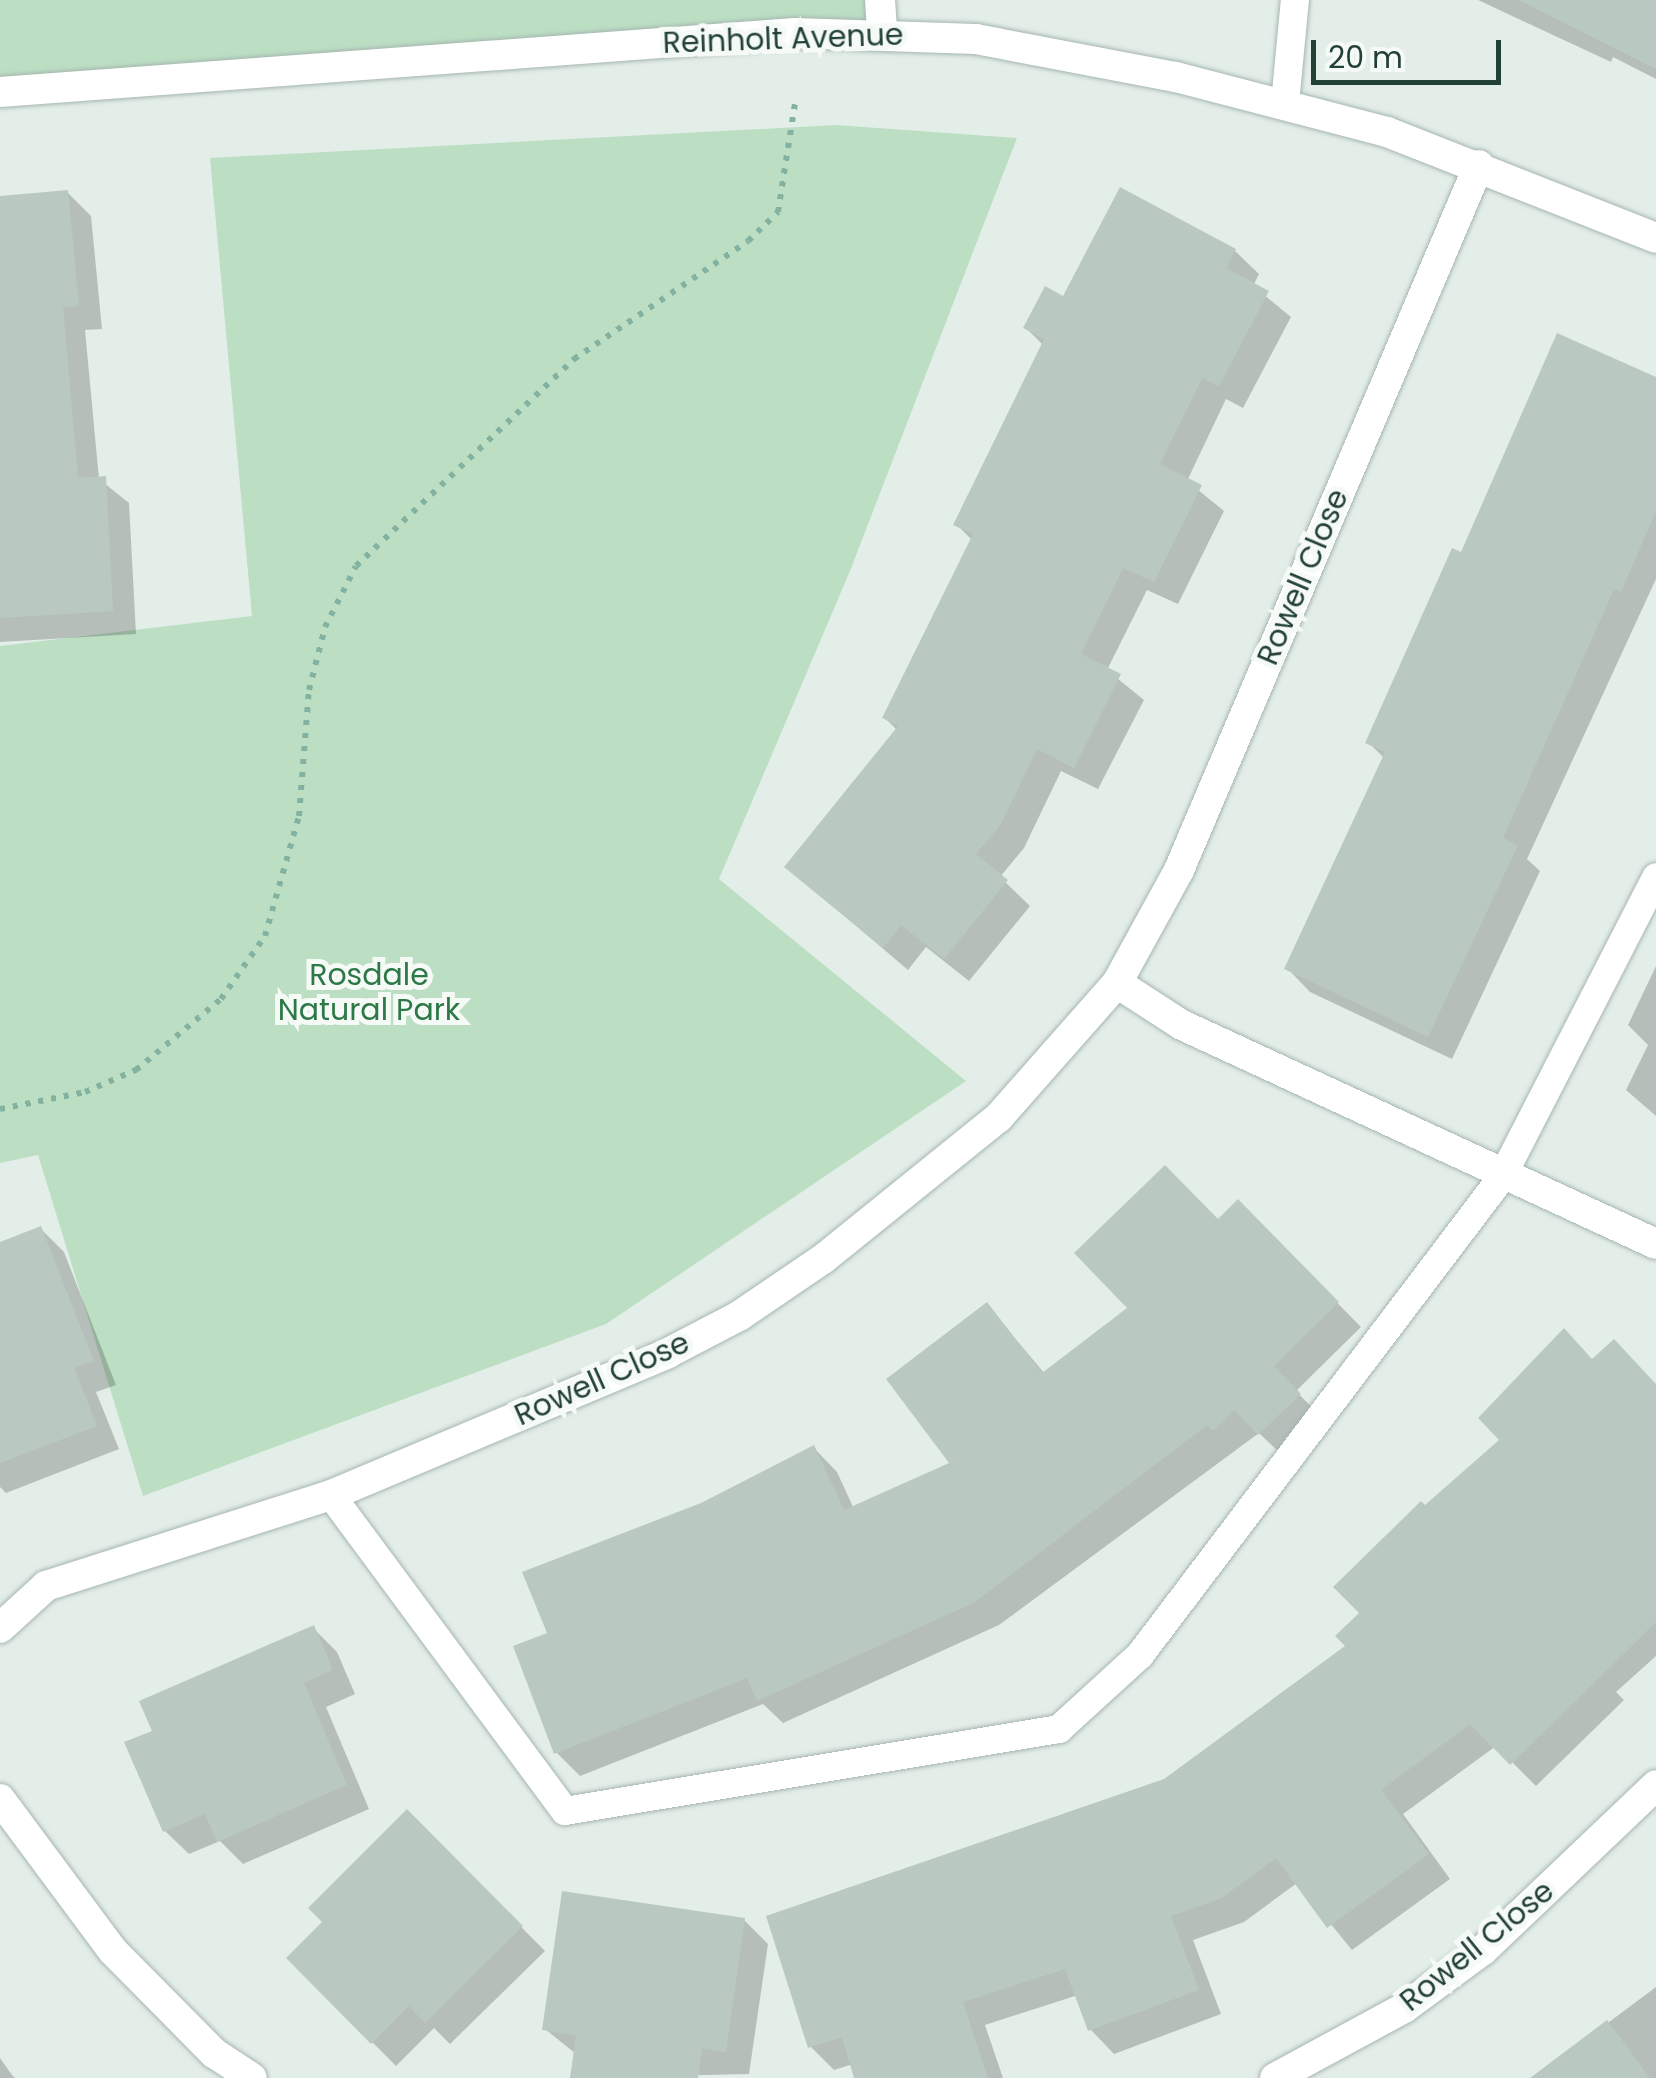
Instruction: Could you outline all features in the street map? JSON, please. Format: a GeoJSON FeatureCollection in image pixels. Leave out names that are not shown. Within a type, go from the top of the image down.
{"type":"FeatureCollection","features":[{"type":"Feature","properties":{"kind":"street"},"geometry":{"type":"LineString","coordinates":[[880,0],[882,31]]}},
{"type":"Feature","properties":{"kind":"street","name":"Reinholt Avenue"},"geometry":{"type":"LineString","coordinates":[[0,92],[882,31],[1070,53],[1285,103],[1479,165],[1656,238]]}},
{"type":"Feature","properties":{"kind":"street","name":"Rowell Close"},"geometry":{"type":"LineString","coordinates":[[0,1628],[46,1586],[331,1495],[608,1379],[739,1316],[932,1177],[1026,1090],[1117,983],[1179,870],[1479,165]]}},
{"type":"Feature","properties":{"kind":"street"},"geometry":{"type":"LineString","coordinates":[[1117,983],[1182,1025],[1502,1177],[1656,1244]]}},
{"type":"Feature","properties":{"kind":"street","name":"Rowell Close"},"geometry":{"type":"LineString","coordinates":[[1275,2078],[1404,2008],[1483,1950],[1656,1784]]}},
{"type":"Feature","properties":{"kind":"street"},"geometry":{"type":"LineString","coordinates":[[0,1798],[112,1951],[214,2053],[252,2078]]}},
{"type":"Feature","properties":{"kind":"lane"},"geometry":{"type":"LineString","coordinates":[[1285,103],[1296,0]]}},
{"type":"Feature","properties":{"kind":"lane"},"geometry":{"type":"LineString","coordinates":[[331,1495],[565,1811],[1059,1729],[1140,1655],[1502,1177],[1656,877]]}},
{"type":"Feature","properties":{"kind":"path"},"geometry":{"type":"LineString","coordinates":[[0,1108],[85,1092],[136,1070],[221,999],[265,936],[299,816],[308,690],[326,627],[356,566],[574,359],[748,241],[778,212],[795,104]]}},
{"type":"Feature","properties":{"kind":"green space"},"geometry":{"type":"Polygon","coordinates":[[[0,0],[880,0],[882,31],[0,92],[0,0]]]}},
{"type":"Feature","properties":{"kind":"green space","name":"Rosdale Natural Park"},"geometry":{"type":"Polygon","coordinates":[[[836,125],[1017,138],[850,571],[719,879],[966,1081],[606,1324],[143,1496],[38,1155],[0,1163],[0,646],[252,616],[210,158],[836,125]]]}},
{"type":"Feature","properties":{"kind":"building"},"geometry":{"type":"Polygon","coordinates":[[[1519,0],[1656,0],[1656,69],[1519,0]]]}},
{"type":"Feature","properties":{"kind":"building"},"geometry":{"type":"Polygon","coordinates":[[[1120,187],[1236,249],[1226,268],[1269,291],[1219,386],[1202,378],[1160,464],[1202,485],[1154,582],[1123,568],[1081,654],[1121,674],[1074,768],[1037,749],[1001,824],[976,854],[1008,880],[944,959],[901,925],[883,948],[784,867],[898,726],[882,718],[973,534],[953,525],[1044,339],[1023,328],[1045,286],[1063,296],[1120,187]]]}},
{"type":"Feature","properties":{"kind":"building"},"geometry":{"type":"Polygon","coordinates":[[[68,190],[79,306],[63,307],[78,478],[106,476],[113,611],[0,618],[0,196],[68,190]]]}},
{"type":"Feature","properties":{"kind":"building"},"geometry":{"type":"Polygon","coordinates":[[[1557,333],[1656,377],[1656,511],[1621,592],[1614,589],[1503,838],[1518,845],[1428,1037],[1284,969],[1385,752],[1365,743],[1452,548],[1461,552],[1557,333]]]}},
{"type":"Feature","properties":{"kind":"building"},"geometry":{"type":"Polygon","coordinates":[[[1165,1165],[1218,1219],[1238,1199],[1339,1302],[1274,1366],[1301,1394],[1258,1435],[1234,1410],[1213,1431],[1207,1425],[975,1602],[757,1701],[747,1678],[554,1754],[513,1646],[547,1633],[522,1572],[701,1503],[814,1445],[844,1510],[949,1463],[886,1379],[987,1302],[1042,1373],[1127,1308],[1074,1253],[1165,1165]]]}},
{"type":"Feature","properties":{"kind":"building"},"geometry":{"type":"Polygon","coordinates":[[[41,1226],[94,1361],[74,1368],[97,1426],[0,1463],[0,1242],[41,1226]]]}},
{"type":"Feature","properties":{"kind":"building"},"geometry":{"type":"Polygon","coordinates":[[[1564,1328],[1592,1359],[1614,1339],[1656,1384],[1656,1622],[1510,1765],[1470,1724],[1381,1790],[1429,1854],[1327,1928],[1276,1858],[1220,1899],[1171,1916],[1199,1990],[1088,2031],[1065,1969],[963,2002],[988,2078],[854,2078],[842,2037],[808,2048],[766,1916],[1164,1779],[1345,1646],[1335,1636],[1359,1613],[1333,1587],[1421,1501],[1425,1505],[1499,1440],[1478,1418],[1564,1328]]]}},
{"type":"Feature","properties":{"kind":"building"},"geometry":{"type":"Polygon","coordinates":[[[314,1625],[333,1670],[304,1683],[347,1785],[217,1842],[205,1814],[163,1832],[124,1742],[152,1731],[139,1701],[314,1625]]]}},
{"type":"Feature","properties":{"kind":"building"},"geometry":{"type":"Polygon","coordinates":[[[407,1809],[523,1926],[425,2023],[409,2006],[371,2044],[286,1958],[322,1922],[308,1908],[407,1809]]]}},
{"type":"Feature","properties":{"kind":"building"},"geometry":{"type":"Polygon","coordinates":[[[562,1891],[745,1918],[726,2052],[702,2048],[698,2078],[570,2078],[576,2035],[542,2030],[562,1891]]]}},
{"type":"Feature","properties":{"kind":"building"},"geometry":{"type":"Polygon","coordinates":[[[1607,2020],[1650,2078],[1530,2078],[1607,2020]]]}}]}
